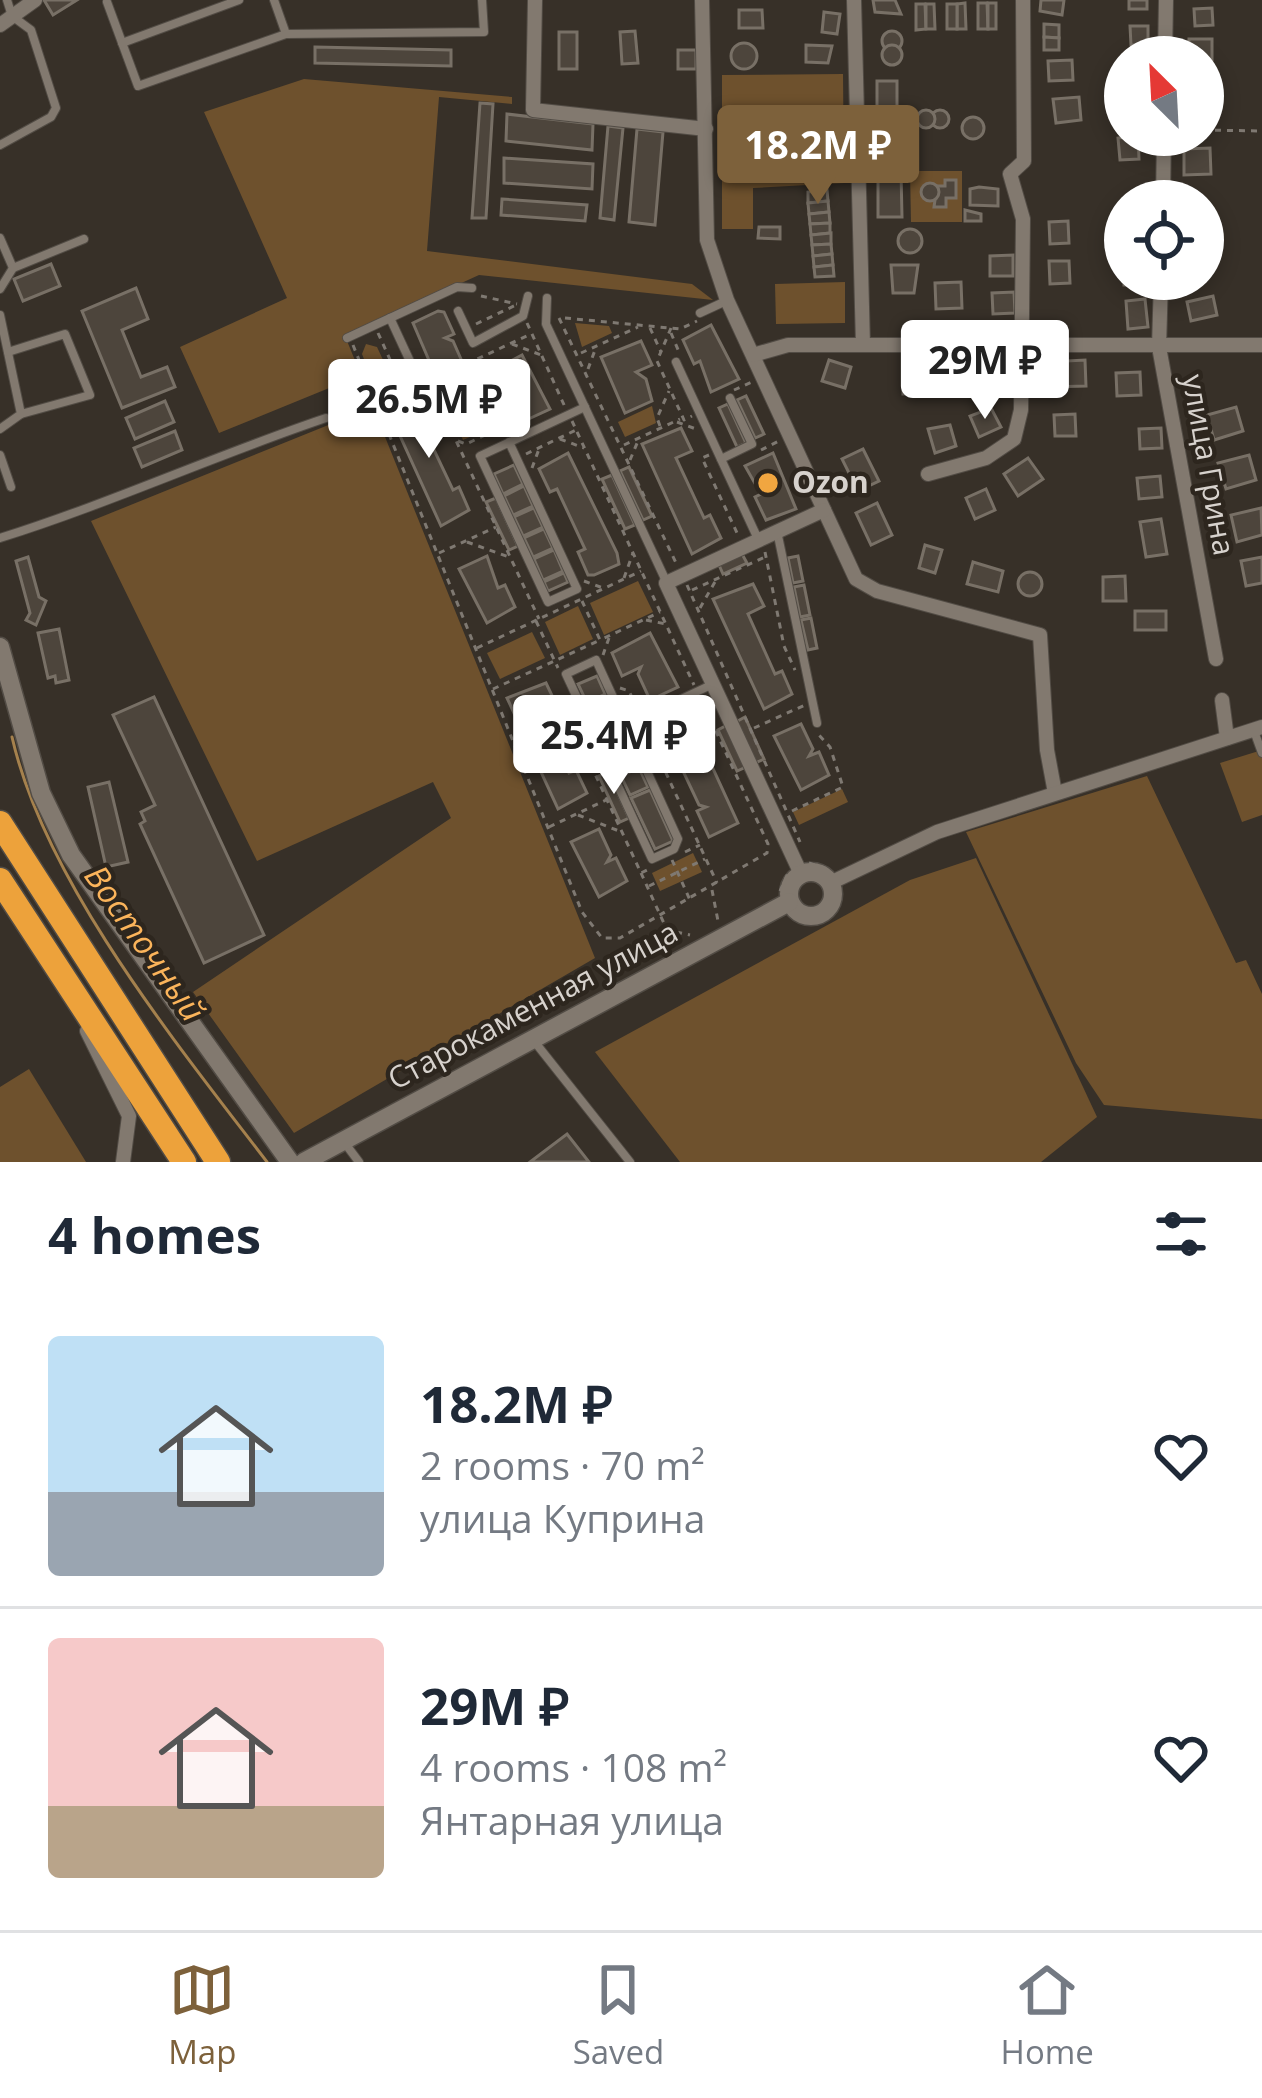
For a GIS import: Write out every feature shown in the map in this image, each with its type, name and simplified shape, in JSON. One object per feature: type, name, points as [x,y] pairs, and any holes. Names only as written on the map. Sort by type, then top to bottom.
[{"type":"highway","points":[[0,823],[218,1162]]},
{"type":"highway","points":[[0,880],[184,1162]]},
{"type":"street","points":[[6,21],[35,0]]},
{"type":"street","points":[[535,0],[533,110],[706,129]]},
{"type":"street","points":[[702,0],[707,240],[728,300],[824,510],[865,587],[1040,635],[1046,750],[1055,793]]},
{"type":"street","points":[[854,0],[863,345]]},
{"type":"street","points":[[928,474],[986,458],[1014,439],[1021,410],[1023,218],[1010,174],[1024,161],[1023,0]]},
{"type":"street","points":[[1165,36],[1166,0]]},
{"type":"street","name":"улица Грина","points":[[1161,300],[1160,347],[1216,659]]},
{"type":"street","points":[[753,355],[788,345],[1262,345]]},
{"type":"street","points":[[824,510],[666,583],[801,865],[834,877],[918,840],[1258,728]]},
{"type":"street","points":[[0,647],[41,793],[71,855],[290,1162]]},
{"type":"street","points":[[1222,700],[1227,738]]},
{"type":"street","points":[[801,865],[790,884],[789,902],[800,914],[821,914],[832,900],[834,877]]},
{"type":"street","name":"Старокаменная улица","points":[[304,1162],[789,902]]},
{"type":"street","points":[[78,1003],[129,1116],[123,1162]]},
{"type":"lane","points":[[0,145],[51,117],[56,108],[31,30],[6,21],[7,0]]},
{"type":"lane","points":[[108,0],[138,86],[286,34],[484,32],[482,0]]},
{"type":"lane","points":[[122,43],[239,0]]},
{"type":"lane","points":[[274,0],[286,34]]},
{"type":"lane","points":[[0,238],[13,268]]},
{"type":"lane","points":[[0,289],[13,268],[85,239]]},
{"type":"lane","points":[[350,341],[457,287],[472,287]]},
{"type":"lane","points":[[458,311],[472,343],[524,316],[528,296]]},
{"type":"lane","points":[[547,298],[546,324],[666,583]]},
{"type":"lane","points":[[700,313],[728,300]]},
{"type":"lane","points":[[0,315],[21,414]]},
{"type":"lane","points":[[390,318],[419,388]]},
{"type":"lane","points":[[0,428],[21,414],[90,395],[64,334],[8,352]]},
{"type":"lane","points":[[679,360],[721,459],[766,536],[814,725]]},
{"type":"lane","points":[[721,459],[752,444],[727,396]]},
{"type":"lane","points":[[513,441],[577,589],[548,602],[480,456],[585,407]]},
{"type":"lane","points":[[0,538],[88,510],[215,455],[326,418]]},
{"type":"lane","points":[[0,455],[11,487]]},
{"type":"lane","points":[[596,660],[626,725],[678,839],[674,849],[652,859],[566,674],[596,660]]},
{"type":"lane","points":[[626,725],[713,684]]},
{"type":"lane","points":[[1258,728],[1262,753]]},
{"type":"lane","points":[[533,1040],[630,1162]]},
{"type":"lane","points":[[343,1141],[359,1162]]},
{"type":"path","points":[[1224,130],[1262,131]]},
{"type":"path","points":[[479,296],[518,304]]},
{"type":"path","points":[[350,341],[596,935],[620,938],[762,860],[768,849],[518,304]]},
{"type":"path","points":[[466,328],[518,304]]},
{"type":"path","points":[[546,324],[563,317],[680,329]]},
{"type":"path","points":[[563,317],[802,837]]},
{"type":"path","points":[[580,354],[642,325]]},
{"type":"path","points":[[649,326],[661,352]]},
{"type":"path","points":[[671,330],[657,362],[683,418]]},
{"type":"path","points":[[671,330],[679,360]]},
{"type":"path","points":[[377,332],[406,396]]},
{"type":"path","points":[[431,393],[467,376],[475,360],[531,334]]},
{"type":"path","points":[[510,344],[542,355]]},
{"type":"path","points":[[587,371],[597,346]]},
{"type":"path","points":[[727,396],[754,381]]},
{"type":"path","points":[[454,382],[460,393],[503,409],[513,441]]},
{"type":"path","points":[[379,409],[419,388]]},
{"type":"path","points":[[660,428],[658,418],[670,389]]},
{"type":"path","points":[[460,393],[446,419],[564,682]]},
{"type":"path","points":[[457,403],[466,406],[470,396]]},
{"type":"path","points":[[622,446],[675,421],[683,418],[694,416],[701,431],[675,421]]},
{"type":"path","points":[[456,441],[469,443],[510,424]]},
{"type":"path","points":[[524,454],[576,430]]},
{"type":"path","points":[[629,462],[639,438]]},
{"type":"path","points":[[558,439],[584,448]]},
{"type":"path","points":[[750,454],[781,440]]},
{"type":"path","points":[[706,442],[711,454],[702,458],[741,542]]},
{"type":"path","points":[[464,457],[469,443]]},
{"type":"path","points":[[531,470],[540,447]]},
{"type":"path","points":[[437,554],[496,527]]},
{"type":"path","points":[[766,536],[784,646],[801,682]]},
{"type":"path","points":[[465,541],[510,558]]},
{"type":"path","points":[[623,580],[633,552]]},
{"type":"path","points":[[691,591],[766,556]]},
{"type":"path","points":[[476,648],[641,571]]},
{"type":"path","points":[[583,580],[604,589]]},
{"type":"path","points":[[699,610],[716,580]]},
{"type":"path","points":[[581,599],[600,640]]},
{"type":"path","points":[[492,690],[660,612]]},
{"type":"path","points":[[644,619],[666,624]]},
{"type":"path","points":[[602,656],[610,635]]},
{"type":"path","points":[[616,686],[629,691]]},
{"type":"path","points":[[753,729],[806,704]]},
{"type":"path","points":[[797,848],[779,817],[843,787],[830,747],[814,725]]},
{"type":"path","points":[[651,763],[666,772],[718,885]]},
{"type":"path","points":[[548,827],[607,800]]},
{"type":"path","points":[[576,814],[622,832]]},
{"type":"path","points":[[671,859],[690,900]]},
{"type":"path","points":[[647,886],[706,859]]},
{"type":"path","points":[[801,865],[834,877]]},
{"type":"path","points":[[641,873],[667,930],[698,937]]},
{"type":"path","points":[[711,888],[718,926]]},
{"type":"shaded area","points":[[843,74],[844,183],[753,188],[753,229],[722,229],[722,75]]},
{"type":"shaded area","points":[[304,79],[512,97],[512,104],[439,97],[427,251],[692,284],[713,300],[479,275],[345,336],[361,375],[219,433],[180,347],[287,298],[204,112]]},
{"type":"shaded area","points":[[910,171],[962,171],[962,222],[911,222]]},
{"type":"shaded area","points":[[845,282],[845,323],[776,324],[775,284]]},
{"type":"shaded area","points":[[575,323],[609,326],[612,333],[582,347]]},
{"type":"shaded area","points":[[366,344],[377,347],[397,390],[377,393],[362,354]]},
{"type":"shaded area","points":[[485,405],[495,426],[463,440],[454,420]]},
{"type":"shaded area","points":[[652,406],[656,423],[625,437],[618,422]]},
{"type":"shaded area","points":[[373,407],[595,958],[294,1133],[193,992],[451,818],[433,782],[257,861],[91,521]]},
{"type":"shaded area","points":[[638,581],[653,612],[604,635],[590,603]]},
{"type":"shaded area","points":[[578,606],[593,639],[560,655],[545,622]]},
{"type":"shaded area","points":[[532,632],[545,658],[500,679],[487,653]]},
{"type":"shaded area","points":[[1262,750],[1262,815],[1242,822],[1220,763]]},
{"type":"shaded area","points":[[1147,776],[1236,963],[1246,960],[1262,994],[1262,1119],[1104,1105],[1076,1063],[966,832]]},
{"type":"shaded area","points":[[842,789],[848,802],[799,825],[793,812]]},
{"type":"shaded area","points":[[693,853],[702,872],[660,891],[652,873]]},
{"type":"shaded area","points":[[976,858],[1097,1117],[1041,1162],[680,1162],[595,1052],[910,880]]},
{"type":"shaded area","points":[[29,1069],[86,1162],[0,1162],[0,1087]]},
{"type":"building","points":[[44,0],[77,0],[53,15]]},
{"type":"building","points":[[873,0],[895,0],[901,14],[875,12]]},
{"type":"building","points":[[1041,0],[1064,0],[1062,15],[1040,11]]},
{"type":"building","points":[[1129,0],[1147,0],[1147,9],[1129,9]]},
{"type":"building","points":[[965,3],[966,29],[957,29],[957,4]]},
{"type":"building","points":[[978,3],[987,3],[988,29],[978,29]]},
{"type":"building","points":[[988,3],[996,3],[996,29],[988,29]]},
{"type":"building","points":[[916,4],[925,4],[926,29],[916,30]]},
{"type":"building","points":[[926,4],[934,4],[935,29],[926,29]]},
{"type":"building","points":[[947,4],[957,4],[957,29],[947,29]]},
{"type":"building","points":[[1212,8],[1213,25],[1195,26],[1194,9]]},
{"type":"building","points":[[739,10],[762,10],[763,28],[739,28]]},
{"type":"building","points":[[824,12],[840,14],[837,34],[822,32]]},
{"type":"building","points":[[1044,24],[1059,25],[1059,38],[1044,37]]},
{"type":"building","points":[[1130,26],[1148,26],[1148,36],[1131,36]]},
{"type":"building","points":[[635,31],[638,63],[622,64],[620,32]]},
{"type":"building","points":[[892,31],[902,41],[892,51],[882,41]]},
{"type":"building","points":[[559,32],[577,32],[577,69],[559,69]]},
{"type":"building","points":[[1044,37],[1059,38],[1059,50],[1044,50]]},
{"type":"building","points":[[744,43],[757,56],[744,69],[731,56]]},
{"type":"building","points":[[806,45],[832,46],[828,63],[806,62]]},
{"type":"building","points":[[892,45],[902,55],[892,65],[882,55]]},
{"type":"building","points":[[315,47],[451,50],[451,66],[315,63]]},
{"type":"building","points":[[678,50],[696,50],[696,69],[678,69]]},
{"type":"building","points":[[1072,60],[1073,80],[1049,81],[1048,61]]},
{"type":"building","points":[[877,81],[897,81],[897,115],[877,115]]},
{"type":"building","points":[[1079,97],[1081,120],[1056,123],[1053,99]]},
{"type":"building","points":[[480,103],[493,104],[486,218],[472,218]]},
{"type":"building","points":[[926,110],[935,119],[926,128],[917,119]]},
{"type":"building","points":[[940,110],[949,119],[940,128],[931,119]]},
{"type":"building","points":[[507,114],[593,124],[592,150],[506,141]]},
{"type":"building","points":[[973,117],[984,128],[973,139],[962,128]]},
{"type":"building","points":[[608,126],[623,128],[614,220],[600,218]]},
{"type":"building","points":[[637,129],[663,132],[655,225],[629,222]]},
{"type":"building","points":[[1184,156],[1210,156],[1211,174],[1184,175]]},
{"type":"building","points":[[504,158],[593,164],[592,189],[504,183]]},
{"type":"building","points":[[901,172],[902,217],[878,217],[878,173]]},
{"type":"building","points":[[945,180],[956,180],[956,198],[946,198],[946,207],[934,207],[937,186],[945,186]]},
{"type":"building","points":[[930,183],[939,192],[930,201],[921,192]]},
{"type":"building","points":[[970,189],[998,189],[998,206],[970,205]]},
{"type":"building","points":[[827,190],[828,201],[808,203],[808,192]]},
{"type":"building","points":[[502,199],[587,205],[585,221],[501,215]]},
{"type":"building","points":[[828,201],[829,212],[809,214],[808,203]]},
{"type":"building","points":[[965,210],[981,214],[981,221],[965,221]]},
{"type":"building","points":[[829,212],[830,223],[810,224],[809,214]]},
{"type":"building","points":[[1068,221],[1069,243],[1050,244],[1049,222]]},
{"type":"building","points":[[830,223],[830,233],[811,235],[810,224]]},
{"type":"building","points":[[759,227],[780,227],[780,239],[758,238]]},
{"type":"building","points":[[910,229],[919,232],[919,250],[910,253],[901,250],[898,241],[901,232]]},
{"type":"building","points":[[831,233],[831,244],[812,245],[811,235]]},
{"type":"building","points":[[831,244],[832,254],[813,256],[812,245]]},
{"type":"building","points":[[832,254],[833,265],[814,267],[813,256]]},
{"type":"building","points":[[1013,255],[1013,276],[990,276],[990,256]]},
{"type":"building","points":[[1049,261],[1069,261],[1070,283],[1050,284]]},
{"type":"building","points":[[51,264],[60,286],[23,301],[14,279]]},
{"type":"building","points":[[833,265],[834,276],[815,277],[814,267]]},
{"type":"building","points":[[891,265],[918,265],[914,293],[893,293]]},
{"type":"building","points":[[961,282],[962,308],[936,309],[935,283]]},
{"type":"building","points":[[136,288],[148,319],[122,330],[141,377],[167,367],[175,387],[122,408],[82,311]]},
{"type":"building","points":[[1014,292],[1015,313],[993,314],[992,293]]},
{"type":"building","points":[[1145,300],[1148,327],[1128,329],[1126,301]]},
{"type":"building","points":[[1214,300],[1217,315],[1191,321],[1187,302]]},
{"type":"building","points":[[444,312],[454,334],[445,338],[453,341],[464,366],[437,379],[413,323]]},
{"type":"building","points":[[711,325],[739,379],[711,392],[700,361],[694,364],[683,340]]},
{"type":"building","points":[[641,341],[652,365],[636,372],[646,379],[652,401],[625,413],[601,357]]},
{"type":"building","points":[[522,355],[550,409],[522,422],[512,390],[495,398],[485,375]]},
{"type":"building","points":[[829,360],[851,367],[845,388],[822,381]]},
{"type":"building","points":[[1085,360],[1086,386],[1048,387],[1048,362]]},
{"type":"building","points":[[988,369],[989,390],[969,391],[968,371]]},
{"type":"building","points":[[903,372],[929,372],[929,394],[903,394]]},
{"type":"building","points":[[1140,372],[1141,395],[1117,396],[1116,373]]},
{"type":"building","points":[[746,396],[764,434],[755,438],[737,400]]},
{"type":"building","points":[[430,400],[441,423],[425,431],[453,490],[459,487],[469,510],[441,526],[391,416]]},
{"type":"building","points":[[165,401],[174,422],[135,439],[126,418]]},
{"type":"building","points":[[728,404],[746,443],[737,447],[719,408]]},
{"type":"building","points":[[1236,407],[1243,431],[1214,440],[1207,415]]},
{"type":"building","points":[[991,408],[1001,427],[979,437],[970,416]]},
{"type":"building","points":[[1075,414],[1076,436],[1055,436],[1054,415]]},
{"type":"building","points":[[950,425],[956,446],[935,453],[928,429]]},
{"type":"building","points":[[681,428],[692,451],[676,458],[704,518],[710,515],[721,538],[692,554],[642,444]]},
{"type":"building","points":[[1161,428],[1162,448],[1140,449],[1139,429]]},
{"type":"building","points":[[175,431],[182,450],[142,467],[134,448]]},
{"type":"building","points":[[863,449],[879,481],[858,491],[842,459]]},
{"type":"building","points":[[568,453],[617,553],[619,564],[594,575],[588,575],[578,552],[585,549],[557,489],[550,492],[539,469]]},
{"type":"building","points":[[773,453],[796,509],[766,520],[755,497],[761,494],[745,466]]},
{"type":"building","points":[[1249,455],[1256,480],[1226,489],[1218,463]]},
{"type":"building","points":[[1028,458],[1043,479],[1018,496],[1004,474]]},
{"type":"building","points":[[514,465],[523,484],[503,494],[494,474]]},
{"type":"building","points":[[629,467],[652,516],[643,520],[620,471]]},
{"type":"building","points":[[612,475],[635,525],[625,529],[602,479]]},
{"type":"building","points":[[1160,476],[1162,497],[1139,499],[1137,478]]},
{"type":"building","points":[[524,486],[533,506],[513,515],[504,496]]},
{"type":"building","points":[[986,489],[995,510],[975,519],[966,498]]},
{"type":"building","points":[[496,498],[518,546],[509,550],[486,502]]},
{"type":"building","points":[[877,503],[892,535],[871,545],[856,513]]},
{"type":"building","points":[[534,508],[543,527],[523,536],[514,517]]},
{"type":"building","points":[[1261,508],[1262,535],[1237,542],[1231,515]]},
{"type":"building","points":[[1161,519],[1167,554],[1146,557],[1140,522]]},
{"type":"building","points":[[544,529],[553,548],[533,557],[524,538]]},
{"type":"building","points":[[925,545],[942,550],[935,573],[919,568]]},
{"type":"building","points":[[554,550],[563,571],[543,580],[534,559]]},
{"type":"building","points":[[742,554],[747,563],[723,574],[719,565]]},
{"type":"building","points":[[487,556],[498,588],[505,585],[515,607],[487,623],[459,569]]},
{"type":"building","points":[[798,556],[803,581],[793,583],[788,558]]},
{"type":"building","points":[[28,557],[39,597],[46,601],[36,625],[26,620],[30,613],[16,561]]},
{"type":"building","points":[[1262,557],[1262,583],[1246,586],[1241,561]]},
{"type":"building","points":[[973,562],[1003,571],[998,592],[967,584]]},
{"type":"building","points":[[1030,572],[1039,575],[1039,593],[1030,596],[1021,593],[1018,584],[1021,575]]},
{"type":"building","points":[[564,573],[568,582],[548,591],[544,582]]},
{"type":"building","points":[[1125,576],[1126,601],[1103,601],[1103,577]]},
{"type":"building","points":[[753,584],[764,606],[748,614],[775,674],[782,671],[792,694],[764,709],[713,599]]},
{"type":"building","points":[[804,585],[810,615],[800,617],[794,587]]},
{"type":"building","points":[[1135,611],[1166,611],[1166,630],[1135,630]]},
{"type":"building","points":[[811,618],[817,648],[808,650],[801,620]]},
{"type":"building","points":[[59,629],[69,680],[56,683],[55,676],[48,678],[38,633]]},
{"type":"building","points":[[650,633],[678,687],[650,700],[638,674],[641,667],[622,676],[612,653]]},
{"type":"building","points":[[597,676],[605,694],[587,703],[578,684]]},
{"type":"building","points":[[546,683],[557,706],[542,713],[569,773],[576,770],[587,793],[558,809],[507,698]]},
{"type":"building","points":[[154,697],[264,935],[204,963],[140,824],[145,821],[141,812],[155,805],[113,715]]},
{"type":"building","points":[[607,698],[624,735],[606,743],[589,706]]},
{"type":"building","points":[[687,712],[738,823],[709,837],[697,811],[706,807],[699,805],[675,754],[679,747],[661,756],[650,733]]},
{"type":"building","points":[[745,717],[764,759],[755,763],[736,722]]},
{"type":"building","points":[[801,724],[813,749],[809,756],[819,752],[829,775],[801,790],[774,736]]},
{"type":"building","points":[[727,725],[746,767],[737,771],[718,730]]},
{"type":"building","points":[[629,746],[638,765],[620,773],[611,755]]},
{"type":"building","points":[[639,768],[648,787],[630,795],[621,776]]},
{"type":"building","points":[[608,772],[629,818],[620,822],[599,776]]},
{"type":"building","points":[[109,782],[128,862],[106,867],[88,787]]},
{"type":"building","points":[[650,790],[673,841],[655,849],[631,798]]},
{"type":"building","points":[[599,829],[611,855],[607,862],[616,858],[627,881],[599,897],[571,842]]},
{"type":"building","points":[[567,1134],[589,1162],[530,1162]]},
{"type":"waterway","name":"Восточный","points":[[12,737],[29,792],[83,904],[155,1013],[267,1162]]},
{"type":"place","name":"Ozon","points":[[768,483]]}]
